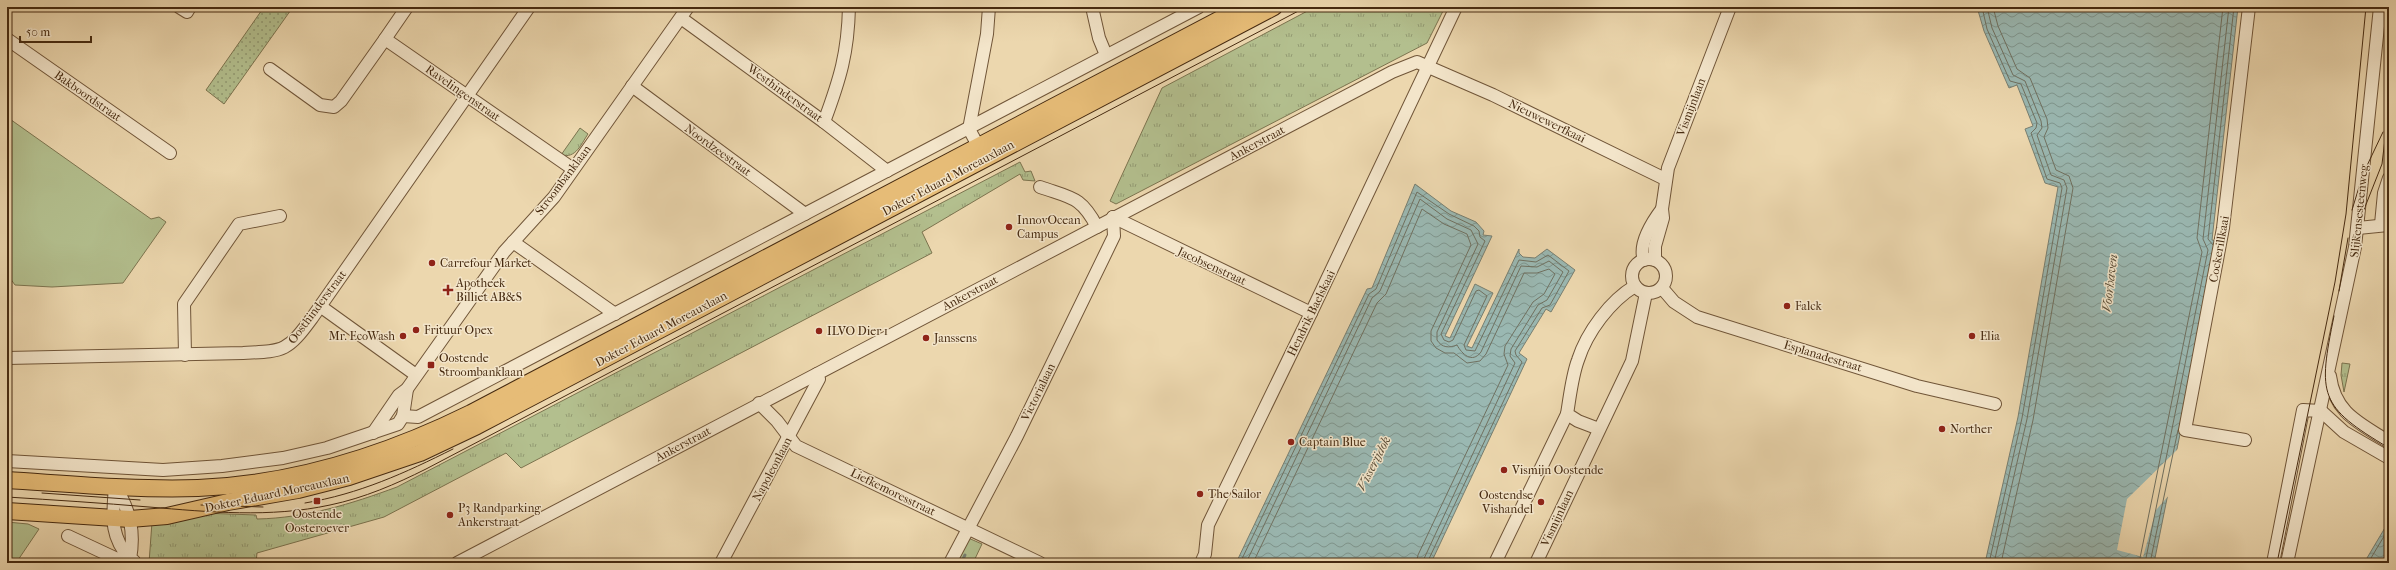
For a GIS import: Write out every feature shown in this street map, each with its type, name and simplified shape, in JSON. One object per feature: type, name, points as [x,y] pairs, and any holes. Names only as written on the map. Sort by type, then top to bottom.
[{"type":"main road","name":"Dokter Eduard Moreauxlaan","points":[[7,511],[130,519],[167,516],[228,502],[311,487],[370,471],[420,453],[484,422],[988,149],[1243,7]]},
{"type":"main road","name":"Dokter Eduard Moreauxlaan","points":[[7,480],[115,486],[191,488],[250,483],[295,476],[347,463],[412,440],[471,412],[988,149],[1274,7]]},
{"type":"street","points":[[179,7],[187,12],[190,7]]},
{"type":"street","points":[[270,69],[320,104],[334,107],[341,101],[407,7]]},
{"type":"street","name":"Oosthinderstraat","points":[[7,358],[185,355],[278,351],[288,347],[299,336],[529,7]]},
{"type":"street","name":"Stroombanklaan","points":[[373,433],[399,396],[407,389],[512,242],[554,197],[688,7]]},
{"type":"street","points":[[824,122],[840,80],[848,42],[849,7]]},
{"type":"street","points":[[970,129],[987,34],[989,7]]},
{"type":"street","points":[[1092,7],[1099,38],[1106,55]]},
{"type":"street","points":[[7,461],[163,470],[222,466],[283,458],[327,448],[398,424],[403,416],[418,417],[970,129],[1106,55],[1199,7]]},
{"type":"street","points":[[1428,66],[1456,7]]},
{"type":"street","name":"Vismijnlaan","points":[[1650,260],[1642,255],[1644,245],[1653,221],[1662,209],[1665,179],[1730,7]]},
{"type":"street","name":"Cockerillkaai","points":[[2245,440],[2186,430],[2223,228],[2249,7]]},
{"type":"street","name":"Slijkensesteenweg","points":[[2287,563],[2315,428],[2321,411],[2351,273],[2358,228],[2380,7]]},
{"type":"street","name":"Westhinderstraat","points":[[681,18],[824,122],[887,171]]},
{"type":"street","name":"Bakboordstraat","points":[[7,39],[170,153]]},
{"type":"street","name":"Ravelingenstraat","points":[[385,39],[573,169]]},
{"type":"street","name":"Ankerstraat","points":[[457,563],[759,403],[1097,227],[1113,217],[1392,72],[1417,62],[1428,66]]},
{"type":"street","name":"Nieuwewerfkaai","points":[[1428,66],[1665,179]]},
{"type":"street","name":"Hendrik Baelskaai","points":[[1201,563],[1205,554],[1208,525],[1311,313],[1428,66]]},
{"type":"street","name":"Noordzeestraat","points":[[632,86],[805,214]]},
{"type":"street","points":[[975,95],[983,122],[988,149]]},
{"type":"street","points":[[970,129],[988,149]]},
{"type":"street","points":[[2358,228],[2385,225],[2384,193],[2389,178]]},
{"type":"street","points":[[1040,187],[1078,200],[1090,214],[1097,227]]},
{"type":"street","points":[[185,355],[182,313],[188,296],[239,224],[280,216]]},
{"type":"street","name":"Jacobsenstraat","points":[[1113,217],[1311,313]]},
{"type":"street","name":"Victorialaan","points":[[950,563],[967,528],[1017,436],[1114,236],[1113,217]]},
{"type":"street","points":[[512,242],[615,314]]},
{"type":"street","points":[[1650,260],[1662,265],[1666,272],[1666,280],[1662,288],[1655,292],[1646,293],[1635,286],[1632,280],[1634,268],[1650,260]]},
{"type":"street","points":[[1495,563],[1567,414],[1577,361],[1584,345],[1618,298],[1635,286]]},
{"type":"street","name":"Esplanadestraat","points":[[1662,288],[1674,302],[1697,317],[1917,386],[1995,404]]},
{"type":"street","name":"Vismijnlaan","points":[[1536,563],[1632,361],[1646,293]]},
{"type":"street","points":[[320,306],[416,375]]},
{"type":"street","points":[[2330,370],[2334,395],[2341,408],[2354,420],[2389,442]]},
{"type":"street","name":"Napoleonlaan","points":[[721,563],[819,379],[816,374]]},
{"type":"street","name":"Stroombanklaan","points":[[403,416],[407,389]]},
{"type":"street","name":"Liefkemoresstraat","points":[[759,403],[777,421],[788,438],[796,446],[1040,563]]},
{"type":"street","points":[[2273,563],[2303,410],[2321,411],[2344,432],[2389,458]]},
{"type":"street","points":[[1567,414],[1578,421],[1599,429]]},
{"type":"street","points":[[115,486],[113,530],[117,541],[133,561]]},
{"type":"street","points":[[115,486],[126,505],[130,519],[133,542],[133,561]]},
{"type":"street","points":[[68,536],[116,558],[133,561]]},
{"type":"green space","points":[[264,7],[293,7],[224,104],[206,90]]},
{"type":"green space","points":[[1315,7],[1445,7],[1427,43],[1116,204],[1110,201],[1162,88]]},
{"type":"green space","points":[[7,117],[151,219],[159,217],[166,222],[123,283],[52,287],[15,285],[7,274]]},
{"type":"green space","points":[[580,128],[588,134],[578,150],[571,155],[561,155]]},
{"type":"green space","points":[[1020,162],[1025,172],[1031,171],[1035,181],[1023,180],[1020,174],[922,232],[932,253],[521,468],[506,453],[384,517],[257,553],[256,563],[149,563],[152,522],[202,513],[256,515],[257,519],[293,516],[328,509],[397,487]]},
{"type":"green space","points":[[2342,363],[2350,364],[2344,392],[2341,375]]},
{"type":"green space","points":[[7,522],[28,524],[39,529],[16,563],[7,563]]},
{"type":"green space","points":[[966,537],[982,544],[973,563],[953,563]]},
{"type":"water","name":"Voorhaven","points":[[1977,7],[2238,7],[2212,240],[2219,241],[2154,563],[1985,563],[2018,417],[2058,187],[2045,183],[2025,129],[2033,126],[2017,85],[2009,88],[1984,31]]},
{"type":"water","name":"Visserijdok","points":[[1415,184],[1451,211],[1476,222],[1484,231],[1483,235],[1492,236],[1445,336],[1450,338],[1475,284],[1493,293],[1467,346],[1472,348],[1519,249],[1519,253],[1523,257],[1535,258],[1547,249],[1575,270],[1551,312],[1546,309],[1519,353],[1527,359],[1431,563],[1236,563],[1367,289],[1372,288]]},
{"type":"water","points":[[2389,521],[2389,563],[2364,563]]},
{"type":"pier","points":[[2181,446],[2171,493],[2156,510],[2143,557],[2117,550],[2127,499]]},
{"type":"waterway","points":[[961,563],[965,555]]},
{"type":"tram line","points":[[7,497],[194,511],[262,513],[285,512],[330,505],[355,499],[380,490],[426,469],[1306,7]]},
{"type":"tram line","points":[[2277,563],[2335,282],[2346,214],[2366,7]]},
{"type":"tram line","points":[[2387,118],[2389,97]]},
{"type":"tram line","points":[[2350,245],[2382,164],[2388,114]]},
{"type":"tram line","points":[[2352,210],[2363,174],[2383,132]]},
{"type":"tram line","points":[[2339,291],[2348,238]]},
{"type":"tram line","points":[[2334,316],[2326,364],[2326,381],[2329,396],[2336,409],[2348,421],[2389,448]]},
{"type":"tram line","points":[[305,503],[344,494],[381,482],[453,449]]},
{"type":"tram line","points":[[42,493],[140,500]]},
{"type":"tram line","points":[[201,505],[263,507]]},
{"type":"place","name":"InnovOcean Campus","points":[[1009,227]]},
{"type":"place","name":"Carrefour Market","points":[[432,263]]},
{"type":"place","name":"Apotheek Billiet AB&S","points":[[448,290]]},
{"type":"place","name":"Falck","points":[[1787,306]]},
{"type":"place","name":"Frituur Opex","points":[[416,330]]},
{"type":"place","name":"ILVO Dier 1","points":[[819,331]]},
{"type":"place","name":"Mr. EcoWash","points":[[403,336]]},
{"type":"place","name":"Elia","points":[[1972,336]]},
{"type":"place","name":"Janssens","points":[[926,338]]},
{"type":"place","name":"Oostende Stroombanklaan","points":[[431,365]]},
{"type":"place","name":"Norther","points":[[1942,429]]},
{"type":"place","name":"Captain Blue","points":[[1291,442]]},
{"type":"place","name":"Vismijn Oostende","points":[[1504,470]]},
{"type":"place","name":"The Sailor","points":[[1200,494]]},
{"type":"place","name":"Oostende Oosteroever","points":[[317,501]]},
{"type":"place","name":"Oostendse Vishandel","points":[[1541,502]]},
{"type":"place","name":"P3 Randparking Ankerstraat","points":[[450,515]]}]
